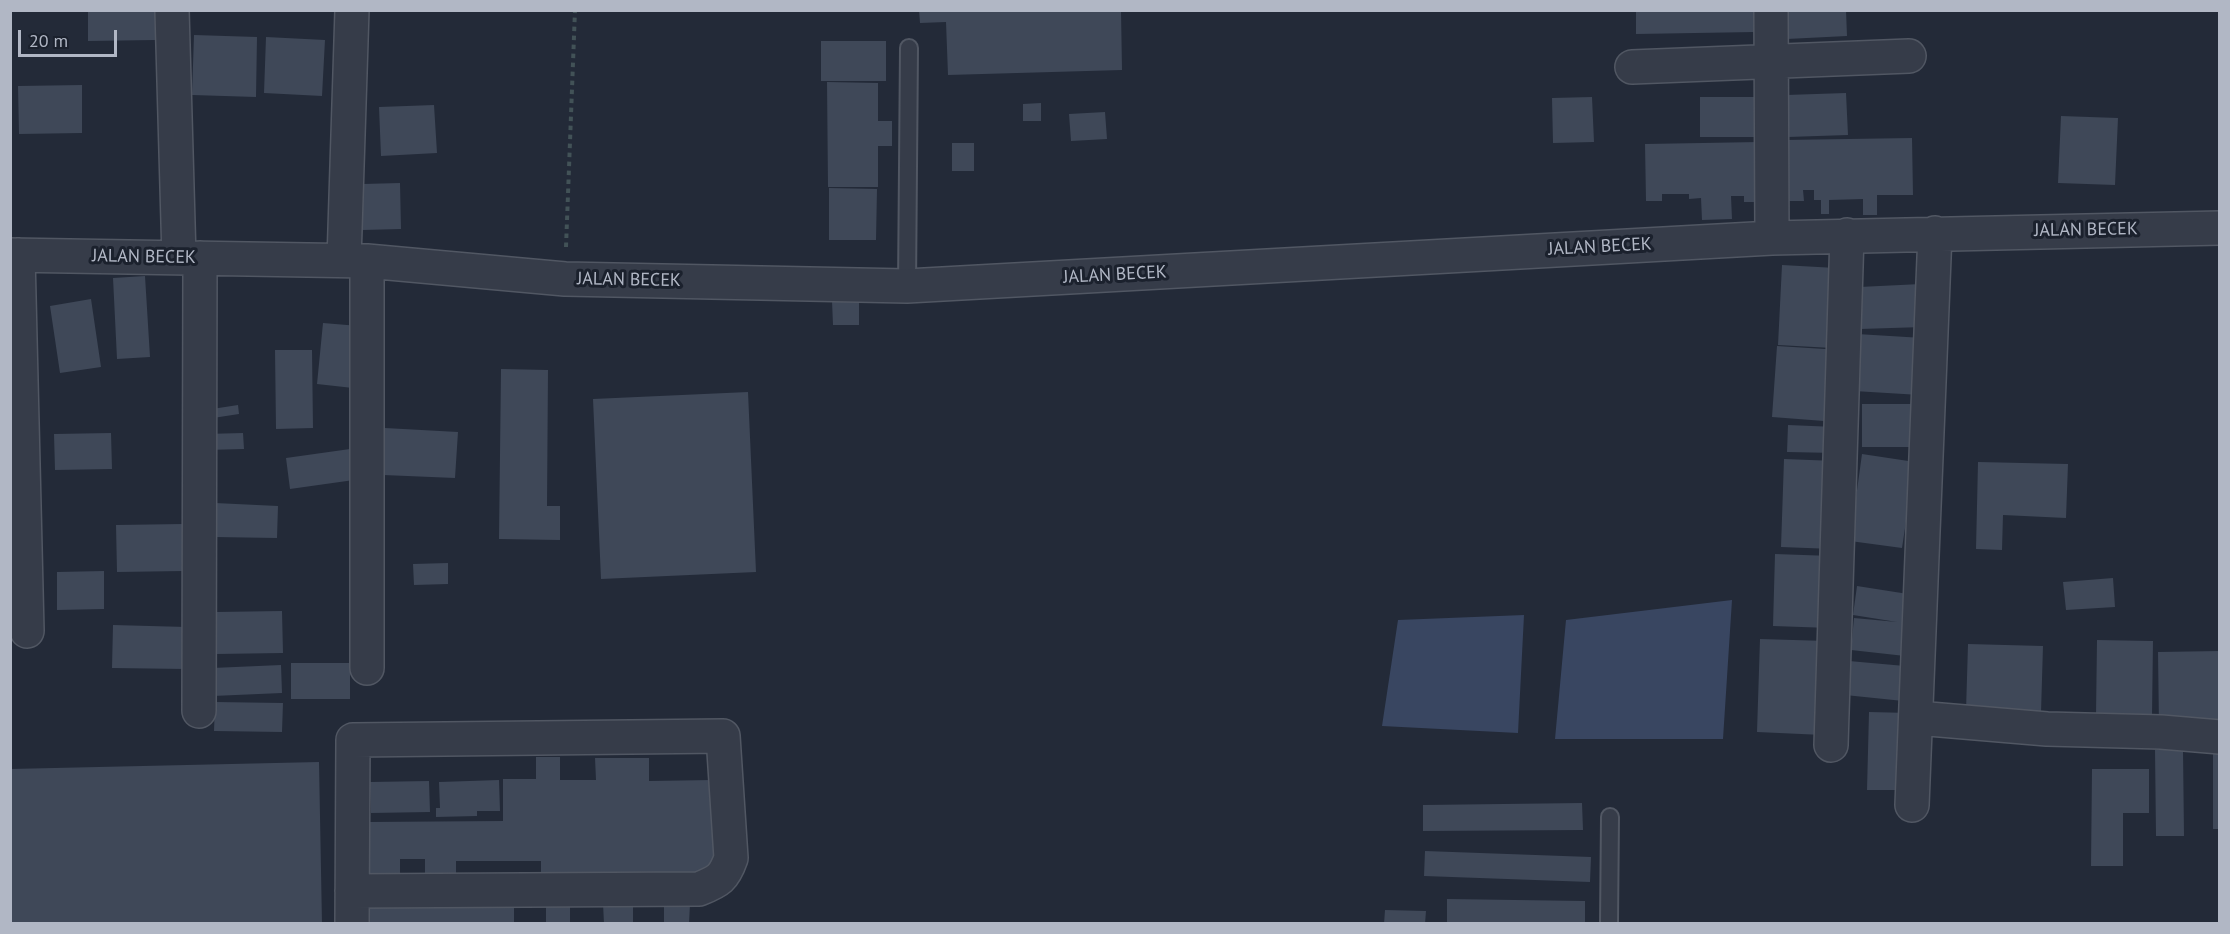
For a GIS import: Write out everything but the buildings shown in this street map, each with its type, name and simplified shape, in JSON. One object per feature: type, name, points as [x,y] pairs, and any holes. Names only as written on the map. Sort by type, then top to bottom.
[{"type":"street","points":[[172,10],[190,258],[199,711]]},
{"type":"street","points":[[352,10],[367,668]]},
{"type":"street","points":[[1771,10],[1772,238]]},
{"type":"street","points":[[1632,67],[1909,56]]},
{"type":"street","name":"JALAN BECEK","points":[[14,255],[356,260],[565,279],[907,286],[1772,238],[2220,228]]},
{"type":"street","points":[[1912,806],[1935,233]]},
{"type":"street","points":[[1830,746],[1847,235]]},
{"type":"street","points":[[14,255],[27,631]]},
{"type":"street","points":[[1917,718],[2047,729],[2161,732],[2220,737]]},
{"type":"street","points":[[352,891],[699,889],[725,874],[731,858],[723,736],[353,740],[352,891],[352,924]]},
{"type":"lane","points":[[907,286],[909,48]]},
{"type":"lane","points":[[1610,817],[1610,924]]},
{"type":"path","points":[[565,279],[575,10]]},
{"type":"water","points":[[1732,600],[1723,739],[1555,739],[1566,620]]},
{"type":"water","points":[[1524,615],[1518,733],[1382,726],[1398,620]]}]
